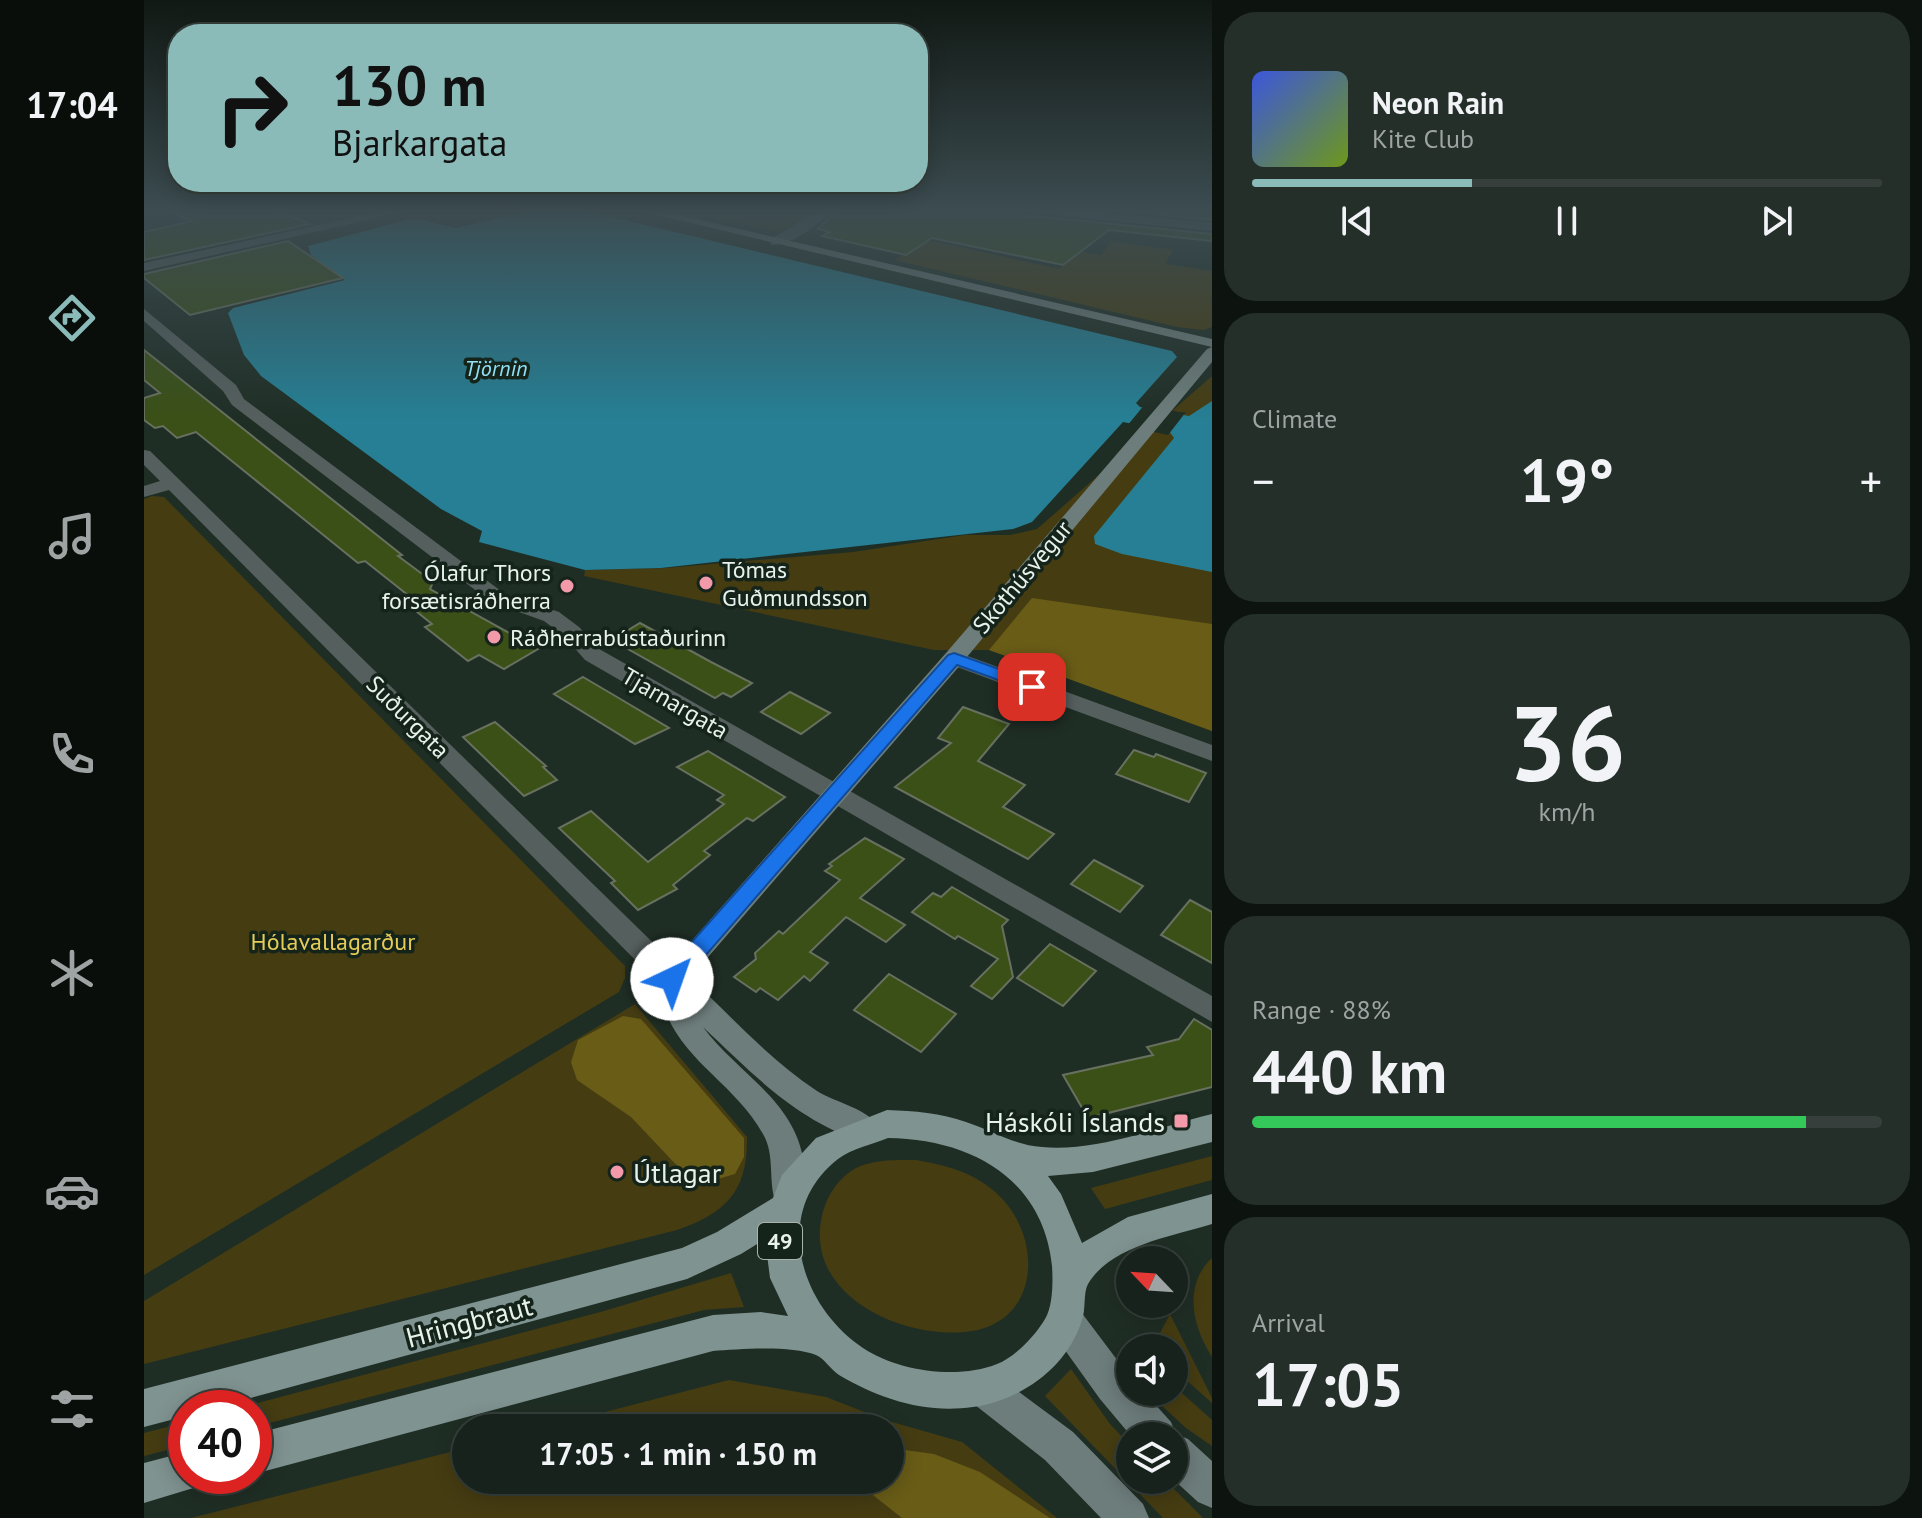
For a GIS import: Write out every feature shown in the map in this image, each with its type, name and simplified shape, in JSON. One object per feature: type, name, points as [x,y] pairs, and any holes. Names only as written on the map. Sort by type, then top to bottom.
[{"type":"main road","name":"49","points":[[887,1124],[917,1124],[949,1129],[978,1140],[1004,1155],[1037,1186],[1058,1218],[1068,1245],[1073,1275],[1065,1320],[1046,1350],[1018,1373],[983,1388],[936,1392],[885,1380],[850,1362],[823,1338],[797,1304],[784,1272],[780,1240],[786,1202],[803,1170],[838,1140],[887,1124]]},
{"type":"main road","name":"49","points":[[1004,1155],[1044,1162],[1093,1158],[1212,1128]]},
{"type":"main road","name":"Hringbraut","points":[[144,1408],[687,1263],[729,1243],[786,1202]]},
{"type":"main road","points":[[1073,1275],[1100,1249],[1128,1233],[1212,1209]]},
{"type":"main road","points":[[272,1449],[713,1333],[761,1330],[823,1338]]},
{"type":"main road","points":[[144,1483],[168,1477]]},
{"type":"street","points":[[935,279],[1212,343]]},
{"type":"street","name":"Tjarnargata","points":[[144,313],[230,388],[238,402],[498,598],[537,608],[571,627],[593,655],[1212,1010]]},
{"type":"street","name":"Skothúsvegur","points":[[672,979],[954,658],[1212,352]]},
{"type":"street","name":"Suðurgata","points":[[144,455],[672,979],[788,1088],[814,1105],[864,1129]]},
{"type":"street","points":[[144,492],[171,484]]},
{"type":"street","points":[[954,658],[1212,753]]},
{"type":"street","points":[[672,979],[675,1005],[689,1032],[777,1128],[789,1163],[786,1202]]},
{"type":"street","points":[[1065,1320],[1113,1386],[1145,1422]]},
{"type":"street","points":[[983,1388],[1059,1446],[1129,1518]]},
{"type":"street","points":[[1188,1466],[1212,1488]]},
{"type":"green space","points":[[974,279],[1212,279],[1212,327],[1204,330],[1177,327]]},
{"type":"green space","points":[[1212,376],[1212,731],[989,650],[934,650],[584,576],[585,570],[666,568],[853,552],[965,535],[1010,535],[1037,529]]},
{"type":"green space","name":"Hólavallagarður","points":[[164,497],[625,966],[625,978],[619,992],[144,1275],[144,499]]},
{"type":"green space","points":[[635,1004],[747,1137],[746,1156],[738,1186],[731,1197],[709,1216],[677,1230],[144,1364],[144,1301]]},
{"type":"green space","points":[[1212,1156],[1212,1180],[1105,1209],[1091,1188]]},
{"type":"green space","points":[[916,1160],[976,1178],[1011,1209],[1022,1230],[1027,1253],[1027,1275],[1021,1296],[1009,1313],[990,1326],[964,1332],[939,1332],[913,1328],[887,1319],[863,1306],[842,1289],[828,1268],[820,1244],[822,1216],[826,1202],[838,1183],[863,1165]]},
{"type":"green space","points":[[1212,1258],[1212,1357],[1199,1332],[1194,1293],[1197,1280]]},
{"type":"green space","points":[[731,1273],[744,1307],[704,1310],[272,1422],[272,1399],[604,1311]]},
{"type":"green space","points":[[1168,1318],[1172,1318],[1180,1334],[1159,1334]]},
{"type":"green space","points":[[1188,1350],[1212,1398],[1212,1403],[1188,1382]]},
{"type":"green space","points":[[1071,1369],[1116,1430],[1116,1469],[1045,1396]]},
{"type":"green space","points":[[729,1380],[826,1397],[870,1414],[597,1414]]},
{"type":"green space","points":[[1188,1399],[1212,1420],[1212,1446],[1188,1429],[1188,1422],[1180,1422],[1162,1406],[1188,1406]]},
{"type":"green space","points":[[904,1425],[962,1442],[1057,1518],[191,1518],[452,1452],[452,1494],[904,1494]]},
{"type":"green space","points":[[168,1427],[168,1450],[144,1456],[144,1433]]},
{"type":"green space","points":[[1140,1494],[1179,1494],[1203,1518],[1163,1518]]},
{"type":"shaded area","points":[[1032,598],[1212,624],[1212,731],[989,650]]},
{"type":"shaded area","points":[[623,1016],[641,1019],[744,1138],[744,1157],[735,1174],[711,1181],[682,1171],[631,1117],[577,1080],[571,1062],[578,1040]]},
{"type":"shaded area","points":[[904,1450],[934,1454],[980,1472],[1050,1518],[902,1518],[872,1494],[904,1494]]},
{"type":"water","name":"Tjörnin","points":[[871,279],[1172,351],[1177,357],[1136,403],[1140,407],[1189,416],[1212,401],[1212,572],[1122,554],[1095,544],[1094,536],[1174,438],[1169,431],[1123,422],[1032,522],[1013,529],[661,568],[585,570],[479,542],[482,531],[441,509],[261,376],[244,355],[228,313],[233,308],[345,280]]},
{"type":"pier","points":[[1145,404],[1186,412],[1168,435],[1127,426]]},
{"type":"building","points":[[145,279],[340,279],[190,315]]},
{"type":"building","points":[[144,350],[402,555],[398,556],[433,582],[430,589],[538,649],[504,669],[479,655],[468,661],[425,627],[432,624],[401,599],[409,596],[365,561],[358,563],[196,432],[177,438],[163,426],[155,428],[144,420],[144,398],[160,393],[144,380]]},
{"type":"building","points":[[640,623],[752,683],[731,697],[723,693],[715,698],[612,640]]},
{"type":"building","points":[[583,677],[669,728],[635,744],[554,694]]},
{"type":"building","points":[[790,692],[830,713],[801,734],[761,712]]},
{"type":"building","points":[[963,707],[1009,724],[978,761],[1025,785],[1003,807],[1054,834],[1028,859],[895,787],[951,743],[938,738]]},
{"type":"building","points":[[495,722],[546,766],[543,767],[557,780],[524,796],[463,737]]},
{"type":"building","points":[[1134,750],[1154,757],[1156,754],[1206,773],[1189,802],[1116,774]]},
{"type":"building","points":[[708,751],[785,797],[753,821],[747,818],[704,851],[710,855],[673,885],[677,889],[638,910],[611,883],[615,881],[559,828],[591,811],[648,862],[724,804],[717,800],[724,795],[677,767]]},
{"type":"building","points":[[865,838],[904,859],[860,898],[905,925],[886,942],[846,917],[810,952],[828,963],[810,981],[804,976],[778,1000],[760,988],[756,992],[734,977],[756,959],[755,953],[779,931],[783,934],[840,880],[825,871],[832,866],[829,864]]},
{"type":"building","points":[[1094,860],[1143,886],[1120,912],[1071,884]]},
{"type":"building","points":[[952,887],[1008,920],[1002,926],[1013,977],[992,999],[971,986],[998,959],[958,936],[955,939],[912,912],[933,893],[941,897]]},
{"type":"building","points":[[1190,900],[1212,912],[1212,963],[1161,935]]},
{"type":"building","points":[[1050,944],[1096,971],[1063,1006],[1017,978]]},
{"type":"building","points":[[889,974],[956,1014],[921,1052],[854,1010]]},
{"type":"building","points":[[1194,1019],[1212,1030],[1212,1087],[1088,1118],[1063,1075],[1153,1055],[1147,1047],[1179,1039]]},
{"type":"place","name":"Tómas Guðmundsson","points":[[706,583]]},
{"type":"place","name":"Ólafur Thors forsætisráðherra","points":[[567,586]]},
{"type":"place","name":"Ráðherrabústaðurinn","points":[[494,637]]},
{"type":"place","name":"Háskóli Íslands","points":[[1181,1121]]},
{"type":"place","name":"Útlagar","points":[[617,1172]]},
{"type":"route","points":[[672,979],[954,658],[1032,687]]}]
